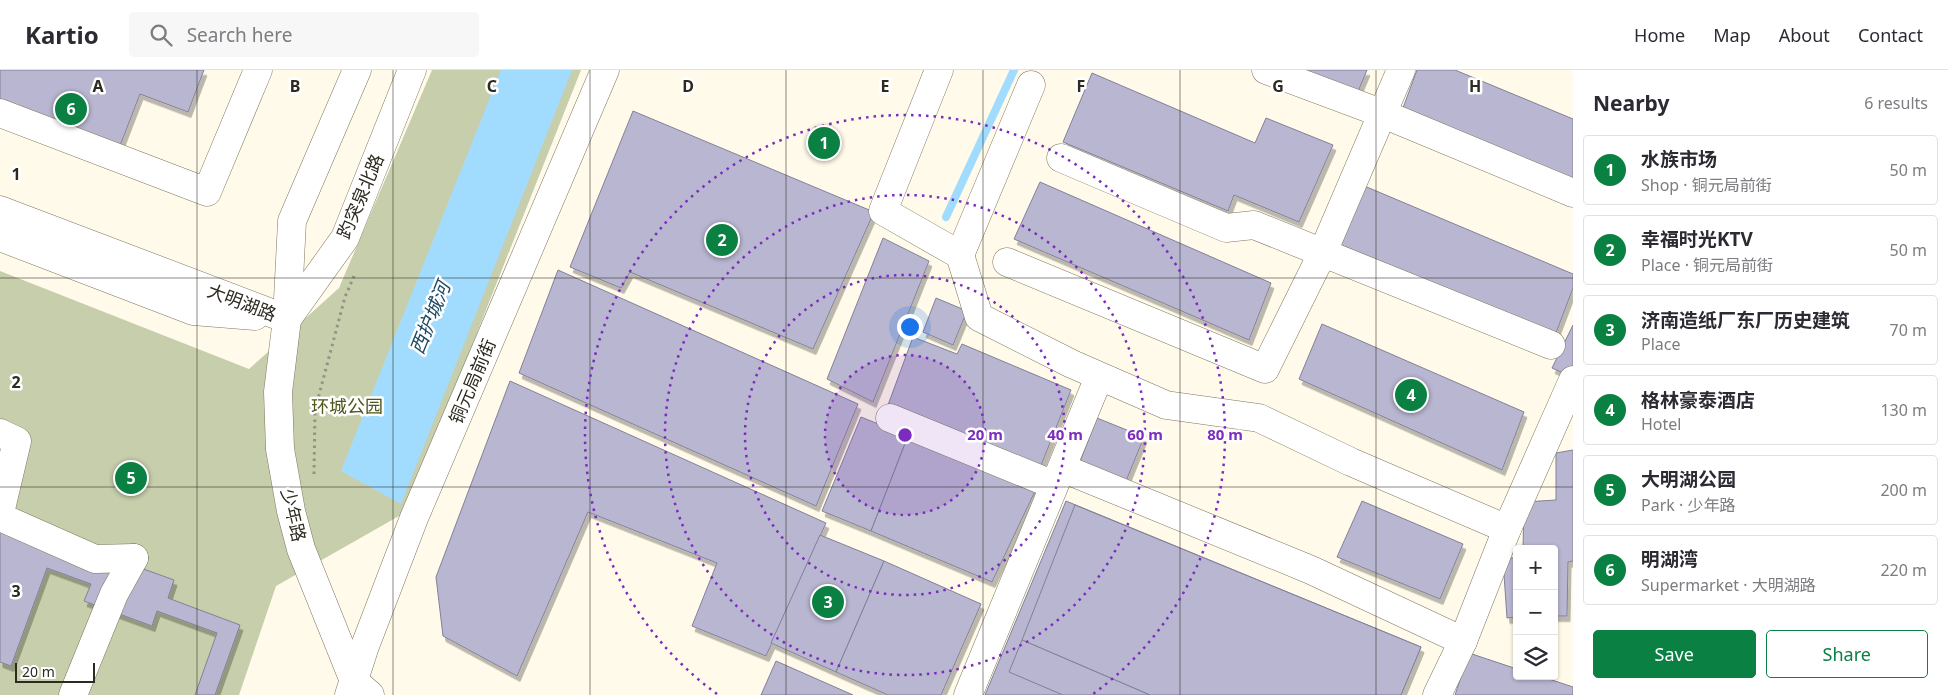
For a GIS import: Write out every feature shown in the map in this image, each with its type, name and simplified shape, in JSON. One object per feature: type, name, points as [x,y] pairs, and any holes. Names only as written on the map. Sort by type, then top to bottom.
[{"type":"street","points":[[0,113],[206,192],[258,70]]},
{"type":"street","points":[[287,319],[292,221],[357,70]]},
{"type":"street","name":"趵突泉北路","points":[[287,319],[345,238],[412,70]]},
{"type":"street","name":"铜元局前街","points":[[358,690],[365,646],[414,518],[605,70]]},
{"type":"street","points":[[939,70],[883,210],[960,255]]},
{"type":"street","points":[[1266,70],[1381,113],[1573,192]]},
{"type":"street","points":[[1007,262],[1265,370],[1323,252],[1401,70]]},
{"type":"street","points":[[1031,85],[960,255],[979,317],[1099,377],[1166,405],[1259,418],[1351,462],[1507,530]]},
{"type":"street","points":[[1060,158],[1226,228],[1254,226],[1323,252],[1551,345]]},
{"type":"street","name":"大明湖路","points":[[0,210],[287,319]]},
{"type":"street","name":"大明湖路","points":[[0,237],[193,311],[287,319]]},
{"type":"street","name":"少年路","points":[[287,319],[278,392],[280,449],[291,512],[301,548],[358,690]]},
{"type":"street","points":[[968,695],[1099,377]]},
{"type":"street","points":[[1437,695],[1463,641],[1507,530],[1573,380]]},
{"type":"street","points":[[890,418],[1058,477],[1311,570],[1463,641]]},
{"type":"street","points":[[0,433],[17,441],[0,515],[95,559],[134,558],[114,594],[74,695]]},
{"type":"path","points":[[314,475],[315,410],[345,297],[356,272]]},
{"type":"green space","name":"环城公园","points":[[432,70],[581,70],[406,512],[276,586],[239,695],[0,695],[0,271],[249,369],[339,288]]},
{"type":"water","name":"西护城河","points":[[501,70],[572,70],[401,504],[341,471]]},
{"type":"building","points":[[0,70],[204,70],[188,112],[140,94],[118,151],[0,106]]},
{"type":"building","points":[[1301,70],[1367,70],[1357,94]]},
{"type":"building","points":[[1417,70],[1455,70],[1573,119],[1573,180],[1403,108]]},
{"type":"building","points":[[1092,73],[1255,143],[1266,118],[1333,145],[1299,222],[1234,195],[1228,211],[1063,142]]},
{"type":"building","points":[[633,111],[874,212],[813,349],[630,272],[621,288],[570,267]]},
{"type":"building","points":[[1040,182],[1271,283],[1249,340],[1014,239]]},
{"type":"building","points":[[1362,185],[1573,274],[1573,288],[1556,333],[1336,243]]},
{"type":"building","points":[[883,238],[929,261],[873,402],[827,379]]},
{"type":"building","points":[[558,270],[858,404],[816,506],[519,373]]},
{"type":"building","points":[[936,298],[967,311],[953,345],[923,332]]},
{"type":"building","points":[[1322,324],[1524,412],[1502,470],[1299,379]]},
{"type":"building","points":[[1573,325],[1573,370],[1570,376],[1552,368]]},
{"type":"building","points":[[913,337],[957,354],[962,344],[1071,390],[1040,468],[888,405]]},
{"type":"building","points":[[510,381],[826,523],[766,656],[692,626],[717,563],[588,512],[517,676],[443,636],[436,577]]},
{"type":"building","points":[[861,417],[908,436],[871,531],[822,511]]},
{"type":"building","points":[[1097,418],[1144,437],[1126,481],[1079,464]]},
{"type":"building","points":[[908,436],[1037,487],[992,582],[871,531]]},
{"type":"building","points":[[1573,450],[1573,561],[1568,562],[1567,616],[1558,616],[1558,545],[1523,545],[1524,502],[1556,500],[1556,453]]},
{"type":"building","points":[[1066,501],[1421,647],[1401,695],[985,695]]},
{"type":"building","points":[[1362,501],[1463,544],[1440,599],[1337,557]]},
{"type":"building","points":[[1075,505],[1421,647],[1401,695],[1150,695],[1022,640]]},
{"type":"building","points":[[0,517],[174,580],[168,598],[240,625],[215,695],[195,695],[217,633],[157,611],[152,626],[84,601],[91,584],[47,568],[11,666],[0,662]]},
{"type":"building","points":[[820,535],[884,561],[836,672],[771,643]]},
{"type":"building","points":[[1513,558],[1513,617],[1507,618],[1503,560]]},
{"type":"building","points":[[884,561],[981,604],[941,695],[888,695],[836,672]]},
{"type":"building","points":[[1022,640],[1150,695],[1063,695],[1009,672]]},
{"type":"building","points":[[1469,653],[1513,668],[1513,680],[1552,680],[1573,687],[1573,695],[1455,695]]},
{"type":"building","points":[[776,661],[853,695],[761,695]]},
{"type":"waterway","points":[[946,217],[1014,70]]},
{"type":"place","name":"明湖湾","points":[[71,109]]},
{"type":"place","name":"水族市场","points":[[824,143]]},
{"type":"place","name":"幸福时光KTV","points":[[722,240]]},
{"type":"place","name":"格林豪泰酒店","points":[[1411,395]]},
{"type":"place","name":"大明湖公园","points":[[131,478]]},
{"type":"place","name":"济南造纸厂东厂历史建筑","points":[[828,602]]}]
